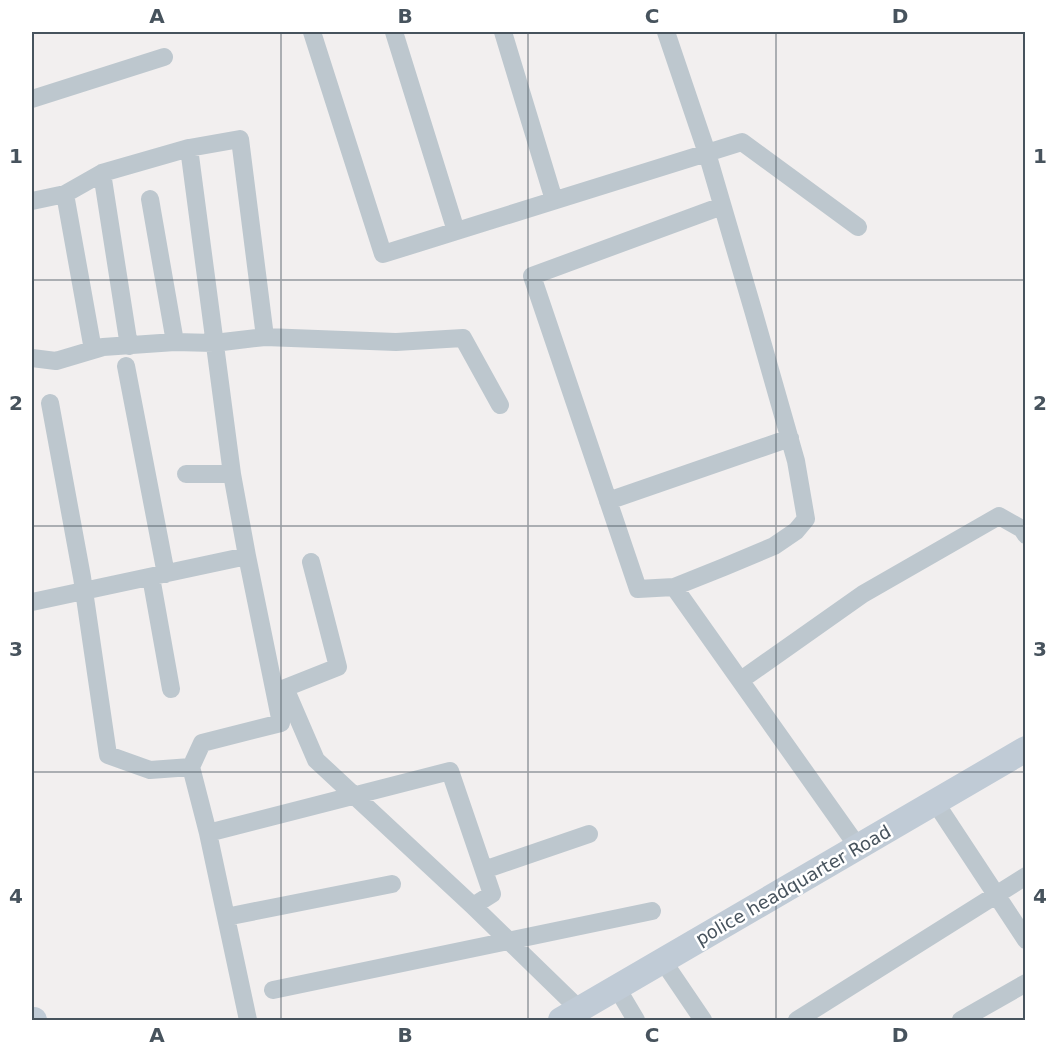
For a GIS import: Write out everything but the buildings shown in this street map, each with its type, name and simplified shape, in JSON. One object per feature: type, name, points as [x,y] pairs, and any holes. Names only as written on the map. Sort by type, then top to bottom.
[{"type":"street","points":[[312,32],[382,254],[742,142],[858,227]]},
{"type":"street","points":[[394,32],[456,231]]},
{"type":"street","points":[[503,32],[554,200]]},
{"type":"street","points":[[666,32],[707,153],[790,438],[806,519],[796,531],[774,546],[674,587],[638,589],[532,276],[722,206]]},
{"type":"street","points":[[32,99],[164,57]]},
{"type":"street","points":[[32,201],[65,194],[102,173],[189,148],[240,139],[265,337]]},
{"type":"street","points":[[189,148],[232,474],[281,723],[202,743],[191,767],[208,833],[248,1020]]},
{"type":"street","points":[[102,173],[129,345]]},
{"type":"street","points":[[65,194],[93,350]]},
{"type":"street","points":[[150,199],[175,342]]},
{"type":"street","points":[[32,358],[56,361],[103,347],[175,342],[214,343],[265,337],[396,342],[463,338],[500,405]]},
{"type":"street","points":[[126,366],[159,575],[171,690]]},
{"type":"street","points":[[50,403],[82,577],[108,755],[150,770],[191,767]]},
{"type":"street","points":[[608,501],[790,438]]},
{"type":"street","points":[[186,474],[232,474]]},
{"type":"street","points":[[741,680],[863,594],[999,516],[1022,529],[1026,535]]},
{"type":"street","points":[[32,602],[247,556]]},
{"type":"street","points":[[310,562],[338,667],[285,688],[316,760],[508,941],[570,1016]]},
{"type":"street","points":[[674,587],[858,847]]},
{"type":"street","name":"police headquarter Road","points":[[570,1016],[1026,749]]},
{"type":"street","points":[[208,833],[450,771],[492,894],[473,906]]},
{"type":"street","points":[[934,802],[1026,940]]},
{"type":"street","points":[[484,870],[590,834]]},
{"type":"street","points":[[797,1020],[1026,876]]},
{"type":"street","points":[[226,917],[392,884]]},
{"type":"street","points":[[273,990],[652,911]]},
{"type":"street","points":[[663,961],[703,1020]]},
{"type":"street","points":[[961,1020],[1026,982]]},
{"type":"street","points":[[617,988],[636,1020]]}]
